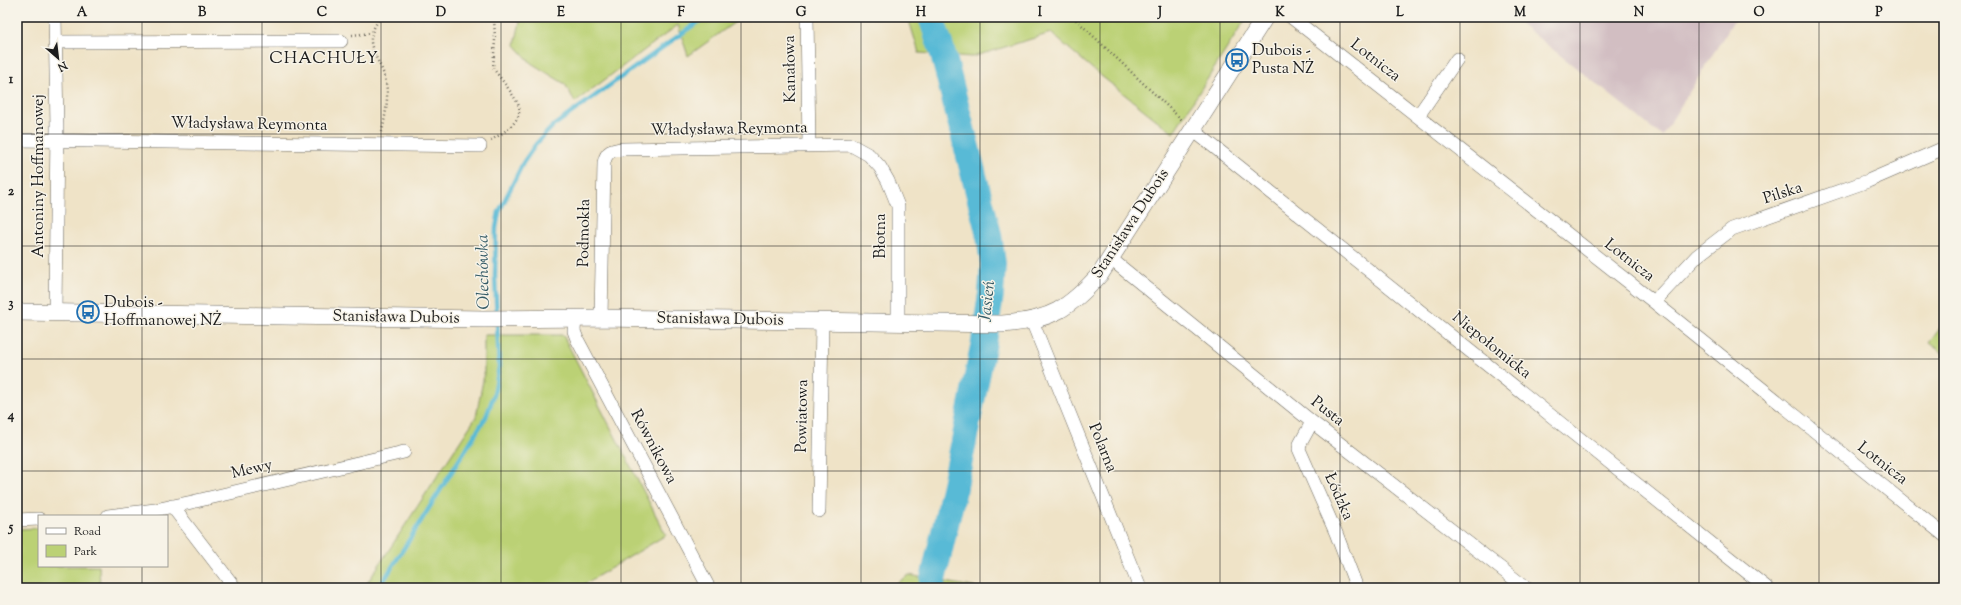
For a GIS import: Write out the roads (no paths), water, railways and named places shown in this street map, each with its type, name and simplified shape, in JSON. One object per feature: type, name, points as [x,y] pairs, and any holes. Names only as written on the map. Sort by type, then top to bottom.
[{"type":"street","name":"Antoniny Hoffmanowej","points":[[55,17],[55,312]]},
{"type":"street","name":"Kanałowa","points":[[807,17],[809,145]]},
{"type":"street","name":"Stanisława Dubois","points":[[17,312],[484,319],[601,318],[1002,324],[1032,321],[1046,317],[1070,304],[1091,285],[1111,259],[1265,17]]},
{"type":"street","name":"Lotnicza","points":[[1291,17],[1654,302],[1944,535]]},
{"type":"street","points":[[55,42],[341,41]]},
{"type":"street","points":[[1418,116],[1457,59]]},
{"type":"street","name":"Niepołomicka","points":[[1193,130],[1767,588]]},
{"type":"street","name":"Władysława Reymonta","points":[[17,140],[480,146]]},
{"type":"street","name":"Władysława Reymonta","points":[[609,152],[623,149],[851,145]]},
{"type":"street","name":"Błotna","points":[[851,145],[869,155],[880,167],[888,181],[898,206],[898,322]]},
{"type":"street","name":"Pilska","points":[[1654,302],[1697,256],[1732,230],[1861,184],[1944,148]]},
{"type":"street","name":"Podmokła","points":[[601,318],[604,162],[605,156],[609,152]]},
{"type":"street","name":"Pusta","points":[[1111,259],[1312,422],[1526,588]]},
{"type":"street","name":"Równikowa","points":[[575,319],[574,331],[577,340],[709,588]]},
{"type":"street","name":"Powiatowa","points":[[819,511],[822,321]]},
{"type":"street","name":"Polarna","points":[[1032,321],[1140,588]]},
{"type":"street","name":"Łódzka","points":[[1312,422],[1300,444],[1299,449],[1336,533],[1357,588]]},
{"type":"street","name":"Mewy","points":[[114,515],[172,506],[404,452]]},
{"type":"street","points":[[172,506],[235,588]]},
{"type":"street","points":[[17,520],[38,519]]},
{"type":"waterway","name":"Olechówka","points":[[379,588],[486,417],[494,395],[499,367],[495,276],[496,228],[499,212],[523,163],[536,144],[553,126],[705,17]]},
{"type":"waterway","name":"Jasień","points":[[931,17],[942,50],[989,235],[993,264],[991,294],[984,342],[955,485],[931,588]]},
{"type":"place","name":"Dubois - Pusta NŻ","points":[[1237,60]]},
{"type":"place","name":"Dubois - Hoffmanowej NŻ","points":[[88,312]]},
{"type":"district","name":"CHACHUŁY","points":[[324,59]]}]
